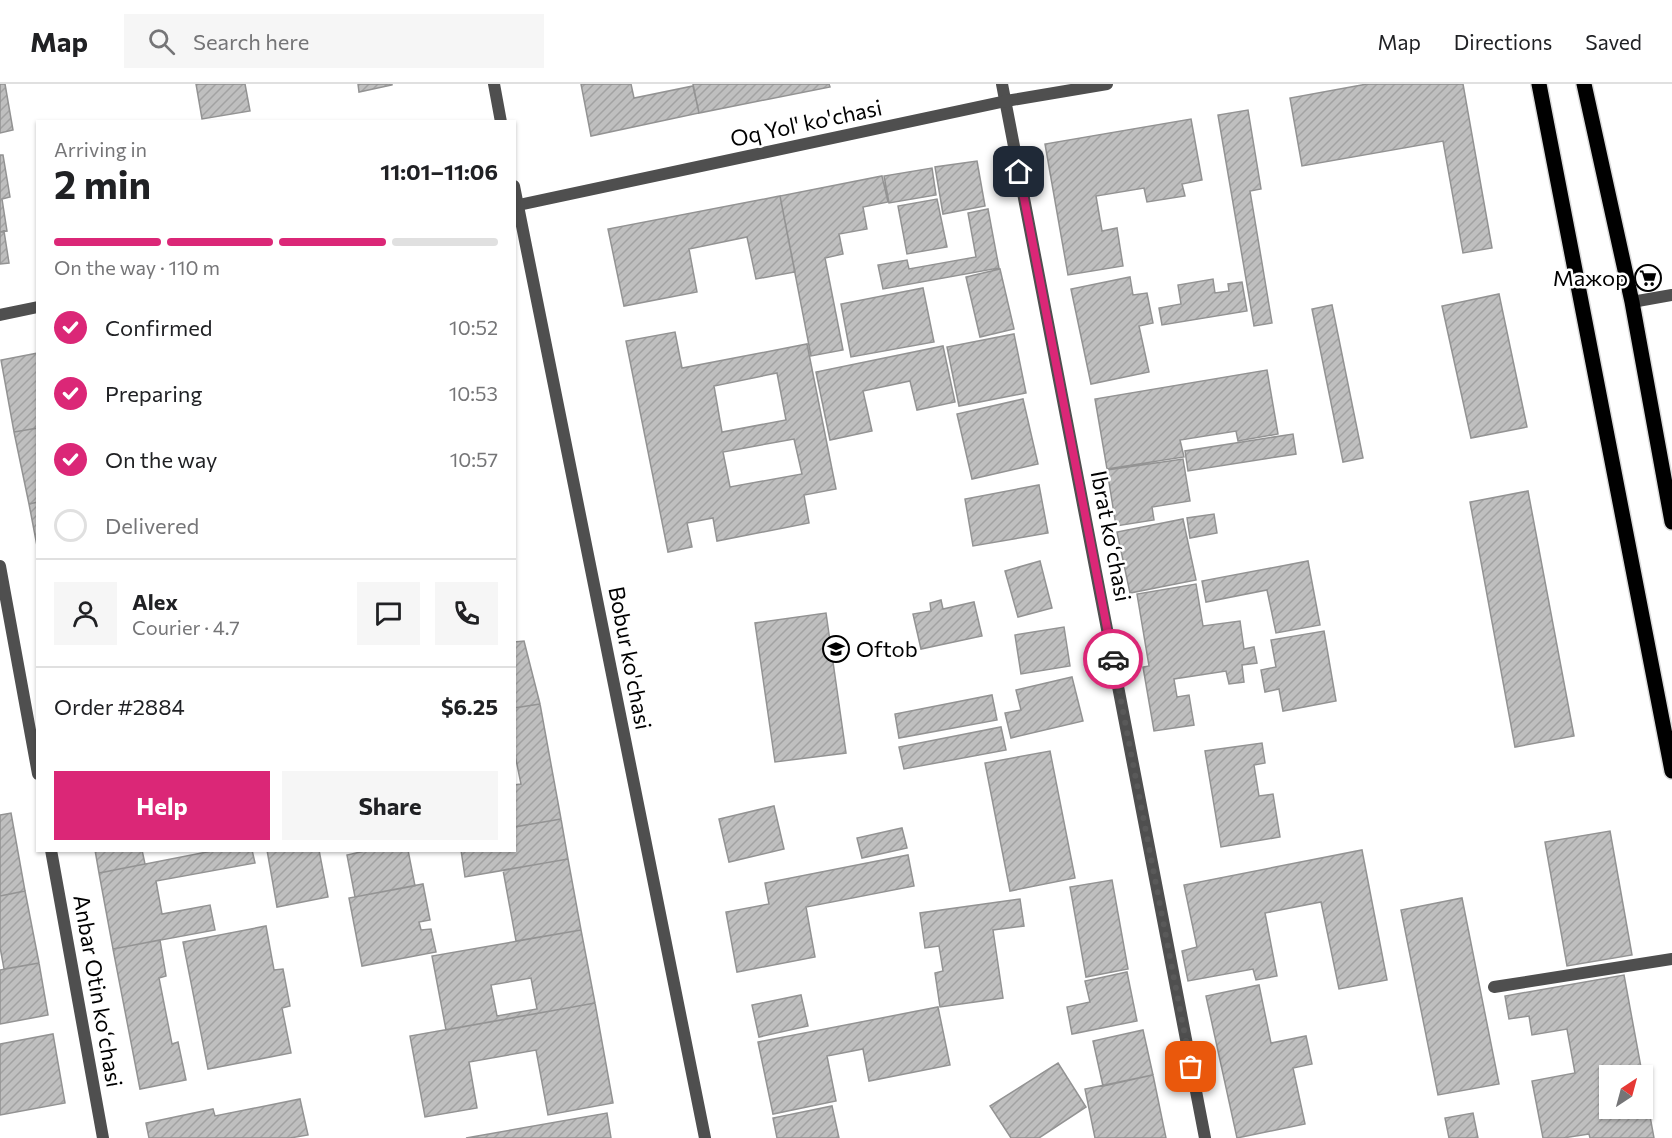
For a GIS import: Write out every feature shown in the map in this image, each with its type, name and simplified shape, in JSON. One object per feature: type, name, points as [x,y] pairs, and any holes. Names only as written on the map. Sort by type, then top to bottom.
[{"type":"main road","points":[[1539,84],[1672,771]]},
{"type":"main road","points":[[1584,84],[1632,302],[1672,522]]},
{"type":"street","points":[[494,84],[501,120]]},
{"type":"street","name":"Ibrat koʻchasi","points":[[1002,84],[1204,1138]]},
{"type":"street","name":"Oq Yol' ko'chasi","points":[[517,206],[1006,101],[1107,84]]},
{"type":"street","name":"Bobur ko'chasi","points":[[517,206],[705,1138]]},
{"type":"street","points":[[1632,302],[1672,295]]},
{"type":"street","points":[[0,315],[36,307]]},
{"type":"street","points":[[0,566],[36,763]]},
{"type":"street","name":"Anbar Otin koʻchasi","points":[[51,852],[103,1138]]},
{"type":"street","points":[[1494,987],[1672,959]]},
{"type":"building","points":[[0,84],[5,84],[13,130],[0,133]]},
{"type":"building","points":[[196,84],[245,84],[250,111],[202,119]]},
{"type":"building","points":[[358,84],[392,84],[392,85],[359,92]]},
{"type":"building","points":[[581,84],[631,84],[634,98],[693,86],[699,113],[591,136]]},
{"type":"building","points":[[693,84],[829,84],[830,87],[699,113]]},
{"type":"building","points":[[1367,84],[1463,84],[1492,248],[1463,253],[1443,141],[1302,166],[1290,98]]},
{"type":"building","points":[[1248,110],[1261,189],[1250,191],[1272,323],[1254,326],[1218,115]]},
{"type":"building","points":[[1191,119],[1202,180],[1182,184],[1185,196],[1147,202],[1144,188],[1096,196],[1102,231],[1117,228],[1123,266],[1068,275],[1045,144]]},
{"type":"building","points":[[0,155],[3,155],[10,197],[2,199],[7,231],[0,232]]},
{"type":"building","points":[[977,161],[985,206],[943,214],[935,167]]},
{"type":"building","points":[[932,168],[936,195],[889,203],[884,176]]},
{"type":"building","points":[[882,176],[888,202],[863,207],[867,229],[839,234],[843,254],[825,258],[843,350],[811,356],[780,196]]},
{"type":"building","points":[[780,196],[795,272],[756,279],[747,237],[689,249],[697,292],[624,306],[608,229]]},
{"type":"building","points":[[937,199],[947,247],[907,254],[898,206]]},
{"type":"building","points":[[988,209],[999,268],[883,289],[878,265],[907,260],[909,269],[976,257],[968,213]]},
{"type":"building","points":[[4,231],[9,263],[0,264],[0,232]]},
{"type":"building","points":[[1000,269],[1014,329],[980,337],[966,277]]},
{"type":"building","points":[[1130,277],[1133,295],[1147,293],[1153,323],[1139,326],[1149,372],[1091,384],[1071,289]]},
{"type":"building","points":[[1213,279],[1215,293],[1229,291],[1228,284],[1242,282],[1247,311],[1162,325],[1159,308],[1181,304],[1178,285]]},
{"type":"building","points":[[923,288],[934,342],[851,357],[841,304]]},
{"type":"building","points":[[1499,294],[1527,427],[1471,438],[1442,306]]},
{"type":"building","points":[[1332,305],[1363,458],[1343,462],[1312,309]]},
{"type":"building","points":[[675,332],[682,368],[807,344],[836,489],[804,495],[809,523],[717,541],[713,518],[687,523],[692,547],[668,552],[626,341]],"holes":[[[777,373],[786,420],[722,432],[714,386]],[[794,439],[802,474],[730,487],[723,452]]]},
{"type":"building","points":[[1014,334],[1026,393],[959,406],[947,347]]},
{"type":"building","points":[[943,346],[955,402],[917,410],[910,381],[863,391],[872,431],[830,440],[816,372]]},
{"type":"building","points":[[36,353],[36,428],[14,432],[1,360]]},
{"type":"building","points":[[1267,370],[1278,434],[1238,441],[1236,431],[1180,440],[1184,457],[1107,469],[1095,399]]},
{"type":"building","points":[[1023,399],[1038,464],[972,479],[957,414]]},
{"type":"building","points":[[36,428],[36,502],[29,504],[14,432]]},
{"type":"building","points":[[1293,434],[1296,454],[1188,471],[1185,451]]},
{"type":"building","points":[[1183,459],[1190,501],[1152,507],[1154,520],[1116,526],[1107,470]]},
{"type":"building","points":[[1039,485],[1048,533],[973,546],[965,499]]},
{"type":"building","points":[[1528,491],[1574,736],[1515,747],[1470,502]]},
{"type":"building","points":[[36,502],[36,541],[29,504]]},
{"type":"building","points":[[1214,514],[1217,533],[1190,538],[1187,518]]},
{"type":"building","points":[[1183,519],[1196,580],[1130,593],[1117,532]]},
{"type":"building","points":[[1040,561],[1052,608],[1018,617],[1005,571]]},
{"type":"building","points":[[1308,561],[1320,625],[1276,633],[1267,590],[1206,602],[1202,581]]},
{"type":"building","points":[[1196,584],[1203,626],[1240,621],[1244,649],[1254,647],[1257,663],[1242,665],[1244,682],[1229,684],[1226,671],[1174,679],[1177,697],[1189,695],[1194,725],[1154,731],[1143,667],[1149,666],[1137,594]]},
{"type":"building","points":[[941,600],[943,609],[974,602],[982,636],[921,649],[913,614],[931,611],[930,603]]},
{"type":"building","points":[[826,613],[846,753],[775,762],[755,623]]},
{"type":"building","points":[[1064,627],[1070,666],[1021,674],[1015,635]]},
{"type":"building","points":[[1324,631],[1336,701],[1283,711],[1279,689],[1265,692],[1261,670],[1276,667],[1271,640]]},
{"type":"building","points":[[524,641],[540,704],[516,708],[516,642]]},
{"type":"building","points":[[1072,677],[1083,721],[1011,738],[1005,713],[1021,710],[1016,690]]},
{"type":"building","points":[[992,695],[997,720],[899,738],[895,714]]},
{"type":"building","points":[[540,704],[561,819],[516,827],[516,785],[521,784],[516,760],[516,708]]},
{"type":"building","points":[[1001,727],[1006,750],[904,769],[899,747]]},
{"type":"building","points":[[1262,743],[1265,763],[1254,765],[1259,796],[1273,794],[1280,837],[1221,847],[1205,751]]},
{"type":"building","points":[[1050,751],[1075,878],[1010,891],[985,763]]},
{"type":"building","points":[[774,806],[784,849],[729,862],[719,819]]},
{"type":"building","points":[[11,813],[25,891],[0,896],[0,815]]},
{"type":"building","points":[[561,819],[568,859],[465,877],[461,852],[516,852],[516,827]]},
{"type":"building","points":[[902,828],[907,848],[862,858],[857,838]]},
{"type":"building","points":[[1610,831],[1632,955],[1567,966],[1545,842]]},
{"type":"building","points":[[1362,850],[1387,980],[1339,989],[1321,902],[1265,913],[1277,976],[1256,980],[1253,969],[1188,981],[1182,951],[1197,947],[1184,885]]},
{"type":"building","points":[[95,852],[142,852],[145,864],[99,873]]},
{"type":"building","points":[[207,852],[252,852],[255,863],[156,881],[162,914],[210,905],[215,930],[113,949],[99,873]]},
{"type":"building","points":[[267,852],[319,852],[328,897],[277,907]]},
{"type":"building","points":[[360,852],[408,852],[415,886],[355,897],[347,855]]},
{"type":"building","points":[[908,855],[914,886],[806,907],[815,957],[737,972],[726,912],[769,904],[765,883]]},
{"type":"building","points":[[568,859],[581,930],[516,941],[503,870]]},
{"type":"building","points":[[1112,880],[1128,969],[1086,977],[1070,887]]},
{"type":"building","points":[[423,884],[430,920],[419,922],[421,930],[431,929],[436,952],[362,966],[349,898]]},
{"type":"building","points":[[25,891],[39,963],[4,969],[0,947],[0,896]]},
{"type":"building","points":[[1462,898],[1499,1084],[1438,1095],[1401,910]]},
{"type":"building","points":[[1020,899],[1024,926],[993,930],[1003,998],[940,1007],[935,973],[943,971],[939,946],[925,948],[920,913]]},
{"type":"building","points":[[266,926],[274,970],[283,969],[290,1006],[282,1008],[291,1053],[208,1069],[183,942]]},
{"type":"building","points":[[581,930],[595,1003],[446,1030],[432,956]],"holes":[[[531,978],[537,1009],[497,1016],[491,985]]]},
{"type":"building","points":[[160,940],[166,976],[159,978],[172,1044],[178,1042],[186,1080],[140,1089],[113,949]]},
{"type":"building","points":[[39,963],[48,1015],[0,1024],[0,970]]},
{"type":"building","points":[[1127,972],[1137,1021],[1072,1034],[1067,1007],[1090,1002],[1085,981]]},
{"type":"building","points":[[1624,975],[1641,1065],[1599,1065],[1599,1119],[1651,1119],[1654,1138],[1590,1138],[1589,1134],[1543,1138],[1532,1081],[1575,1073],[1567,1029],[1532,1035],[1529,1016],[1509,1019],[1505,996]]},
{"type":"building","points":[[1259,985],[1271,1043],[1306,1036],[1312,1064],[1293,1068],[1305,1124],[1237,1138],[1206,996]]},
{"type":"building","points":[[801,995],[808,1026],[759,1037],[752,1005]]},
{"type":"building","points":[[595,1003],[613,1103],[548,1115],[536,1050],[469,1062],[477,1108],[425,1117],[410,1036]]},
{"type":"building","points":[[938,1007],[950,1065],[869,1081],[863,1049],[827,1056],[836,1101],[773,1114],[758,1042]]},
{"type":"building","points":[[1143,1030],[1153,1075],[1103,1086],[1093,1041]]},
{"type":"building","points":[[53,1034],[65,1103],[0,1115],[0,1044]]},
{"type":"building","points":[[1058,1063],[1086,1107],[1039,1138],[1011,1138],[990,1106]]},
{"type":"building","points":[[1153,1075],[1166,1138],[1095,1138],[1085,1089]]},
{"type":"building","points":[[300,1099],[308,1135],[290,1138],[149,1138],[146,1123],[213,1109],[215,1116]]},
{"type":"building","points":[[832,1106],[839,1138],[777,1138],[773,1118]]},
{"type":"building","points":[[607,1113],[611,1138],[466,1138]]},
{"type":"building","points":[[1473,1113],[1478,1138],[1449,1138],[1445,1118]]},
{"type":"way so far","points":[[1113,659],[1191,1067]]},
{"type":"place","name":"Мажор","points":[[1648,278]]},
{"type":"place","name":"Oftob","points":[[836,649]]},
{"type":"route","points":[[1019,172],[1113,659]]}]
